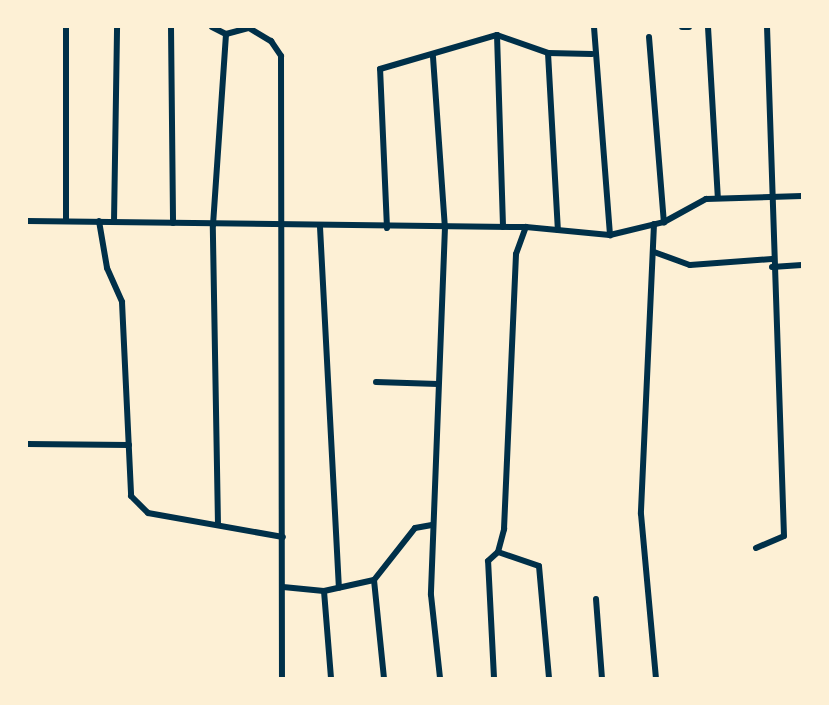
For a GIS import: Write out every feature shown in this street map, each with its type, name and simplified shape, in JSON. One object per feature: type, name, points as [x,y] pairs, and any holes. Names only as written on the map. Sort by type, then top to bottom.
[{"type":"street","points":[[66,27],[66,221]]},
{"type":"street","points":[[114,222],[117,27]]},
{"type":"street","points":[[171,27],[172,224]]},
{"type":"street","points":[[212,27],[226,34],[249,28],[271,41],[281,56],[279,226],[283,537],[282,678]]},
{"type":"street","points":[[594,27],[592,54],[610,235]]},
{"type":"street","points":[[682,27],[689,27]]},
{"type":"street","points":[[708,27],[718,198]]},
{"type":"street","points":[[756,548],[784,536],[772,267],[767,27]]},
{"type":"street","points":[[218,525],[213,225],[226,34]]},
{"type":"street","points":[[387,228],[380,69],[433,57],[498,35],[548,53],[592,54]]},
{"type":"street","points":[[498,35],[503,227]]},
{"type":"street","points":[[649,37],[664,222]]},
{"type":"street","points":[[548,53],[558,230]]},
{"type":"street","points":[[433,57],[446,227],[432,525],[431,595],[440,678]]},
{"type":"street","points":[[27,220],[387,228],[526,227],[610,235],[664,222],[706,199],[802,196]]},
{"type":"street","points":[[99,221],[107,268],[122,302],[131,496],[148,513],[283,537]]},
{"type":"street","points":[[654,224],[641,514],[656,678]]},
{"type":"street","points":[[320,227],[339,588]]},
{"type":"street","points":[[494,678],[488,561],[498,552],[504,529],[516,254],[526,227]]},
{"type":"street","points":[[654,252],[701,266],[772,259]]},
{"type":"street","points":[[772,267],[802,265]]},
{"type":"street","points":[[376,382],[438,384]]},
{"type":"street","points":[[27,444],[129,445]]},
{"type":"street","points":[[283,587],[324,591],[374,580],[415,528],[432,525]]},
{"type":"street","points":[[498,552],[539,566],[549,678]]},
{"type":"street","points":[[374,580],[384,678]]},
{"type":"street","points":[[324,591],[331,678]]},
{"type":"street","points":[[596,599],[602,678]]}]
